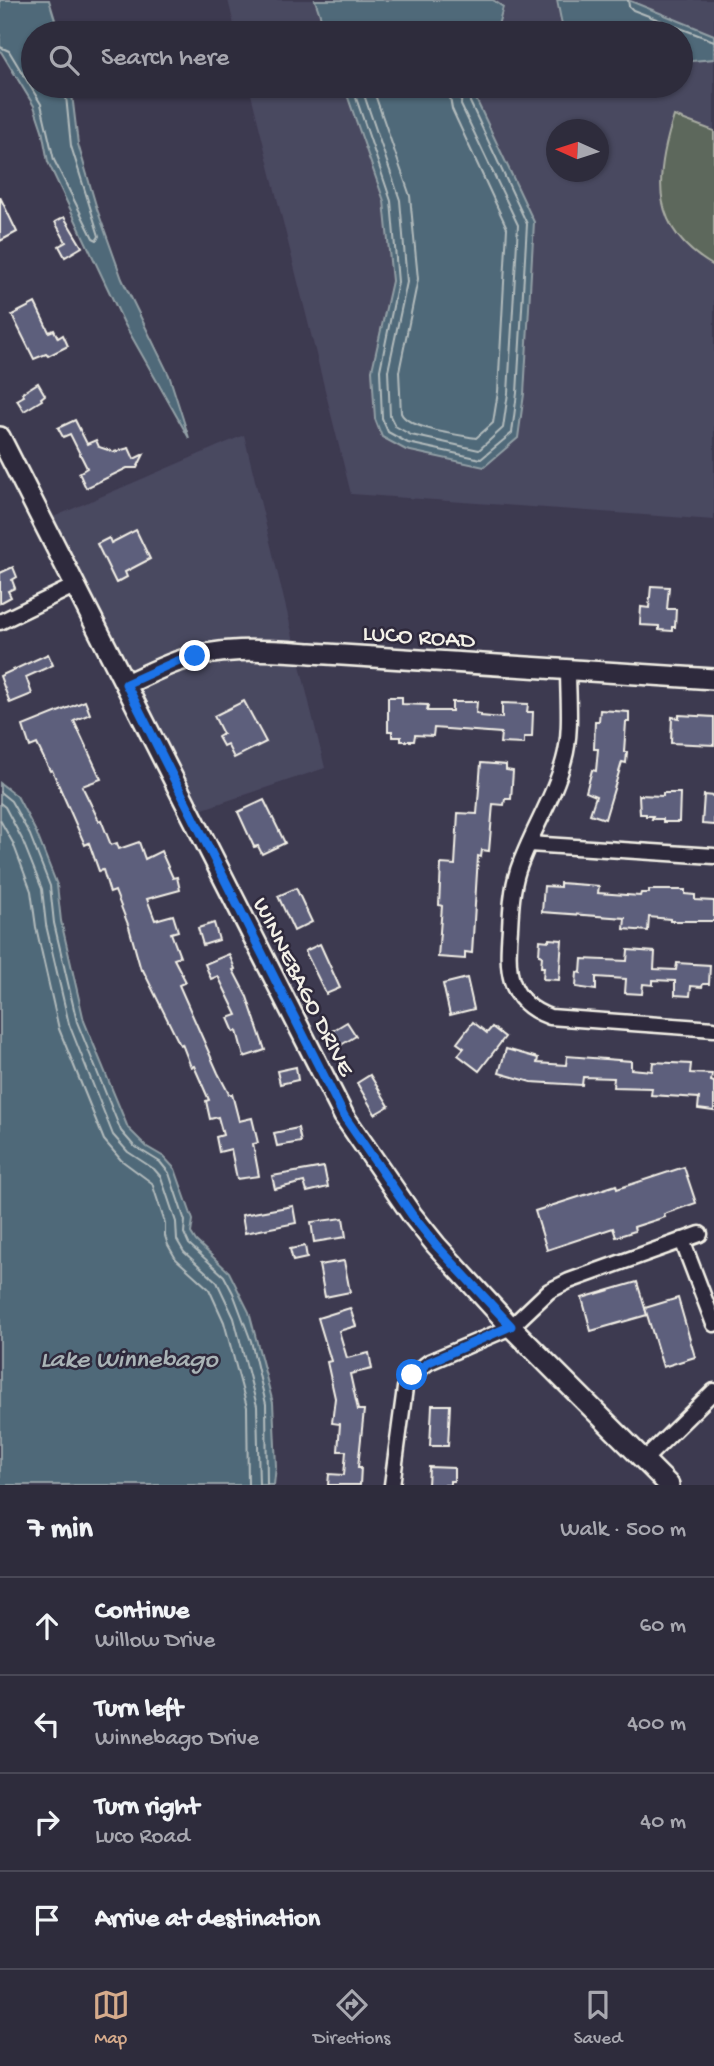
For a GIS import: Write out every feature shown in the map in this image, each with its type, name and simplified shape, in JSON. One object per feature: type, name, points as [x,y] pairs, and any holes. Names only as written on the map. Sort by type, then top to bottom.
[{"type":"main road","name":"WINNEBAGO DRIVE","points":[[0,437],[344,1116],[420,1225],[511,1326],[669,1485]]},
{"type":"main road","name":"LUCO ROAD","points":[[126,684],[177,661],[245,650],[714,679]]},
{"type":"street","points":[[0,622],[74,586]]},
{"type":"street","points":[[568,669],[566,753],[513,889],[508,960],[512,984],[524,1001],[538,1012],[555,1018],[714,1029]]},
{"type":"street","points":[[529,844],[714,856]]},
{"type":"street","points":[[392,1485],[405,1388],[412,1375],[429,1362],[511,1326],[548,1291],[700,1234]]},
{"type":"street","points":[[682,1240],[714,1324]]},
{"type":"street","points":[[645,1459],[714,1391]]},
{"type":"shaded area","points":[[228,0],[714,0],[714,520],[351,494],[252,98],[693,98],[693,21],[233,21]]},
{"type":"shaded area","points":[[244,435],[325,768],[191,813],[42,522]]},
{"type":"green space","points":[[674,116],[714,131],[714,266],[693,252],[678,236],[668,219],[663,201],[663,161]]},
{"type":"water","points":[[0,0],[49,0],[55,21],[21,21],[21,85],[0,50]]},
{"type":"water","points":[[315,0],[493,0],[503,7],[499,21],[322,21]]},
{"type":"water","points":[[557,0],[628,0],[680,21],[561,21]]},
{"type":"water","points":[[693,26],[714,35],[714,59],[693,61]]},
{"type":"water","points":[[29,98],[72,98],[78,144],[97,209],[122,279],[169,375],[189,438],[124,323],[48,162],[34,106]]},
{"type":"water","points":[[348,98],[476,98],[534,222],[524,394],[518,438],[484,467],[406,450],[382,437],[375,419],[372,370],[392,281],[384,201]]},
{"type":"water","name":"Lake Winnebago","points":[[0,783],[17,796],[36,832],[57,885],[61,921],[84,1021],[128,1128],[175,1169],[193,1220],[191,1233],[229,1272],[249,1312],[273,1403],[276,1466],[274,1485],[0,1485]]},
{"type":"building","points":[[0,197],[17,232],[0,241]]},
{"type":"building","points":[[64,217],[82,247],[65,257],[59,246],[66,242],[55,222]]},
{"type":"building","points":[[35,303],[49,332],[54,330],[58,338],[63,335],[68,346],[48,356],[46,354],[34,359],[12,315]]},
{"type":"building","points":[[38,383],[45,395],[42,400],[24,411],[17,400],[24,396],[22,393]]},
{"type":"building","points":[[75,420],[87,444],[96,440],[99,447],[114,452],[129,448],[134,459],[144,454],[137,468],[127,468],[86,488],[79,473],[87,468],[70,434],[63,437],[58,428]]},
{"type":"building","points":[[136,530],[150,559],[125,572],[127,577],[116,583],[97,544],[109,538],[111,543]]},
{"type":"building","points":[[13,567],[17,577],[12,580],[15,588],[8,591],[11,597],[0,603],[0,573]]},
{"type":"building","points":[[651,586],[669,587],[667,609],[676,609],[675,627],[672,627],[672,631],[659,630],[659,626],[640,625],[641,607],[649,608]]},
{"type":"building","points":[[48,654],[53,665],[26,677],[32,694],[10,703],[0,676]]},
{"type":"building","points":[[388,697],[402,697],[402,704],[428,705],[427,711],[452,711],[452,702],[477,702],[476,713],[502,718],[502,703],[528,704],[527,712],[533,712],[532,737],[524,737],[524,744],[500,743],[501,733],[434,728],[433,736],[415,735],[414,741],[401,741],[401,737],[392,737],[392,731],[388,731]]},
{"type":"building","points":[[85,701],[90,714],[74,721],[101,779],[82,786],[111,845],[117,843],[119,849],[139,842],[145,859],[161,851],[173,878],[177,877],[180,890],[147,899],[155,920],[173,915],[178,931],[171,933],[180,957],[174,959],[186,982],[179,985],[218,1073],[229,1094],[232,1094],[239,1121],[252,1118],[258,1143],[253,1144],[259,1176],[237,1179],[231,1149],[219,1152],[216,1137],[223,1135],[218,1117],[210,1119],[206,1101],[209,1100],[194,1066],[191,1067],[182,1044],[180,1045],[141,970],[115,891],[110,893],[103,870],[99,871],[89,843],[85,845],[52,770],[50,771],[37,744],[30,747],[23,726]]},
{"type":"building","points":[[244,701],[266,742],[234,758],[227,744],[223,746],[218,737],[223,734],[214,716]]},
{"type":"building","points":[[600,710],[629,712],[624,752],[627,752],[626,763],[622,762],[605,819],[590,814],[596,796],[586,792],[592,770],[596,771],[598,749],[594,749],[595,721],[599,721]]},
{"type":"building","points":[[679,715],[714,717],[714,745],[671,743],[672,717],[679,718]]},
{"type":"building","points":[[481,763],[506,765],[506,770],[513,771],[511,799],[505,799],[504,805],[493,804],[489,851],[482,850],[481,857],[478,856],[472,953],[465,952],[465,959],[438,957],[442,906],[439,905],[441,864],[455,865],[458,813],[477,814]]},
{"type":"building","points":[[663,793],[680,793],[679,822],[663,822],[663,819],[652,819],[653,816],[640,814],[639,795],[663,796]]},
{"type":"building","points":[[704,795],[714,796],[714,825],[702,824]]},
{"type":"building","points":[[264,800],[285,843],[262,854],[258,846],[254,847],[238,812]]},
{"type":"building","points":[[560,883],[599,886],[598,893],[640,896],[641,893],[649,893],[649,890],[685,890],[685,894],[695,895],[695,900],[714,901],[714,921],[670,921],[649,917],[648,931],[624,929],[625,918],[542,912],[544,886],[560,887]]},
{"type":"building","points":[[296,888],[312,922],[294,931],[278,896]]},
{"type":"building","points":[[214,923],[219,940],[203,945],[198,928]]},
{"type":"building","points":[[540,940],[562,940],[559,980],[543,979],[544,967],[541,967],[542,956],[539,955]]},
{"type":"building","points":[[320,944],[340,988],[326,994],[305,951]]},
{"type":"building","points":[[628,950],[655,952],[654,969],[676,970],[677,963],[710,965],[709,984],[703,984],[702,987],[691,986],[690,996],[675,995],[675,981],[653,980],[653,985],[643,984],[642,994],[625,993],[626,979],[596,977],[596,990],[576,987],[577,972],[581,973],[582,959],[627,961]]},
{"type":"building","points":[[229,954],[265,1050],[244,1057],[237,1031],[234,1032],[228,1018],[237,1015],[218,976],[211,979],[205,964]]},
{"type":"building","points":[[467,978],[474,1009],[450,1015],[443,984]]},
{"type":"building","points":[[347,1022],[356,1036],[336,1048],[327,1034]]},
{"type":"building","points":[[473,1022],[487,1033],[492,1027],[505,1037],[479,1071],[458,1055],[464,1048],[457,1043]]},
{"type":"building","points":[[506,1049],[538,1058],[537,1063],[566,1065],[567,1056],[631,1061],[631,1069],[652,1071],[653,1062],[691,1064],[690,1073],[712,1074],[714,1111],[698,1109],[699,1098],[651,1095],[652,1088],[613,1087],[614,1078],[583,1077],[582,1085],[531,1082],[499,1073]]},
{"type":"building","points":[[296,1067],[298,1080],[280,1084],[277,1071]]},
{"type":"building","points":[[370,1075],[389,1106],[375,1114],[357,1083]]},
{"type":"building","points":[[298,1128],[301,1142],[277,1146],[274,1133]]},
{"type":"building","points":[[324,1167],[328,1187],[307,1192],[304,1182],[275,1189],[272,1176]]},
{"type":"building","points":[[684,1167],[696,1203],[664,1214],[665,1217],[634,1227],[635,1231],[616,1237],[613,1228],[547,1250],[535,1211],[616,1185],[617,1189]]},
{"type":"building","points":[[293,1206],[296,1223],[245,1233],[242,1215]]},
{"type":"building","points":[[343,1218],[346,1237],[314,1242],[311,1222]]},
{"type":"building","points":[[305,1246],[307,1258],[293,1261],[290,1249]]},
{"type":"building","points":[[344,1261],[350,1292],[325,1297],[319,1265]]},
{"type":"building","points":[[637,1282],[647,1315],[591,1331],[582,1298]]},
{"type":"building","points":[[678,1298],[695,1357],[663,1367],[645,1308]]},
{"type":"building","points":[[350,1308],[356,1326],[339,1331],[347,1358],[369,1353],[372,1369],[350,1374],[358,1410],[364,1410],[358,1467],[361,1467],[360,1485],[328,1485],[329,1474],[344,1475],[346,1451],[338,1451],[340,1424],[332,1423],[335,1398],[327,1362],[331,1361],[318,1318]]},
{"type":"building","points":[[432,1405],[450,1405],[448,1446],[430,1446]]},
{"type":"building","points":[[429,1467],[454,1468],[454,1481],[450,1481],[450,1485],[428,1485]]},
{"type":"route","points":[[195,656],[177,661],[126,684],[344,1116],[412,1215],[511,1326],[429,1362],[412,1375]]}]
